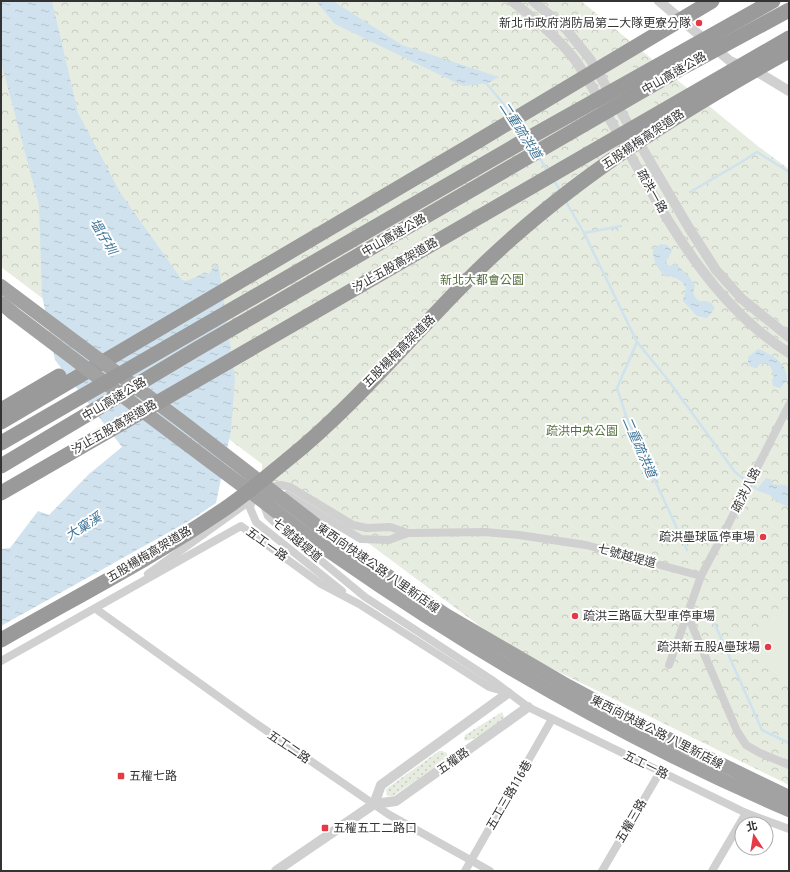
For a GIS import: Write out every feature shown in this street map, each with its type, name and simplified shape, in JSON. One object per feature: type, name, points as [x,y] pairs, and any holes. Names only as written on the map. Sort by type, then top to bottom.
[{"type":"highway","points":[[1,422],[478,141],[712,1]]},
{"type":"highway","name":"中山高速公路","points":[[1,443],[534,135],[773,1]]},
{"type":"highway","name":"中山高速公路","points":[[1,466],[195,350],[674,73],[789,10]]},
{"type":"highway","name":"汐止五股高架道路","points":[[1,493],[789,38]]},
{"type":"highway","name":"五股楊梅高架道路","points":[[1,640],[116,574],[221,511],[289,459],[339,412],[508,241],[553,203],[615,157],[661,126],[724,87],[789,51]]},
{"type":"highway","points":[[1,410],[391,184],[478,141]]},
{"type":"highway","name":"東西向快速公路 八里新店線","points":[[1,286],[184,423],[338,542],[446,615],[568,686],[648,729],[789,797]]},
{"type":"highway","name":"東西向快速公路 八里新店線","points":[[1,304],[333,555],[410,606],[509,667],[638,738],[744,791],[789,810]]},
{"type":"street","name":"疏洪一路","points":[[512,1],[543,26],[573,56],[680,240],[708,278],[737,312],[763,335],[789,353]]},
{"type":"street","name":"疏洪一路","points":[[533,1],[566,29],[586,53],[688,228],[716,270],[742,299],[789,338]]},
{"type":"street","points":[[659,1],[730,61],[761,74],[789,91]]},
{"type":"street","name":"疏洪八路","points":[[669,665],[700,576],[747,489],[789,405]]},
{"type":"street","name":"七號越堤道","points":[[110,601],[265,490],[281,485],[290,487],[353,525],[367,528],[390,527],[408,533],[485,532],[586,545],[700,576]]},
{"type":"street","name":"七號越堤道","points":[[365,597],[268,516],[265,508],[267,502],[274,496],[281,494],[287,495],[360,539],[389,540],[408,533]]},
{"type":"street","name":"七號越堤道","points":[[252,499],[250,508],[256,522],[359,604]]},
{"type":"street","name":"五工一路","points":[[1,662],[241,526],[322,584],[359,604],[488,687],[508,693]]},
{"type":"street","name":"五工一路","points":[[365,597],[492,680],[528,707],[746,813],[789,829]]},
{"type":"street","name":"五工二路","points":[[96,609],[251,720],[388,814],[490,871]]},
{"type":"street","points":[[687,614],[738,731],[746,745],[760,753],[789,765]]},
{"type":"street","name":"五權路","points":[[374,804],[381,785],[443,742],[508,693]]},
{"type":"street","name":"五權路","points":[[276,871],[374,804],[396,801],[528,707]]},
{"type":"street","name":"五工三路116巷","points":[[465,871],[552,719]]},
{"type":"street","name":"五權三路","points":[[602,871],[660,772]]},
{"type":"street","points":[[712,871],[746,813]]},
{"type":"green space","name":"新北大都會公園","points":[[1,1],[581,1],[759,147],[789,169],[789,785],[508,647],[356,534],[262,476],[262,464],[1,267]]},
{"type":"green space","points":[[623,50],[640,78],[625,88],[607,59]]},
{"type":"green space","points":[[642,81],[659,110],[644,119],[626,91]]},
{"type":"green space","name":"疏洪新五股A壘球場","points":[[789,605],[789,682],[763,665],[742,642]]},
{"type":"green space","points":[[502,712],[504,717],[491,728],[472,739],[464,740],[465,735]]},
{"type":"green space","points":[[439,751],[447,753],[447,759],[393,796],[387,796],[386,789]]},
{"type":"water","points":[[1,1],[52,1],[78,113],[121,194],[182,280],[187,281],[202,274],[209,274],[215,264],[219,268],[235,379],[231,430],[216,503],[189,521],[1,626],[1,549],[10,548],[38,511],[49,515],[89,474],[122,447],[55,360],[42,295],[39,205],[1,62]]},
{"type":"water","points":[[316,1],[333,1],[402,45],[499,77],[488,83],[463,86],[335,24]]},
{"type":"water","points":[[661,244],[667,245],[672,251],[666,262],[669,266],[676,264],[690,278],[695,286],[693,293],[695,298],[699,301],[707,301],[715,308],[707,318],[697,316],[683,301],[686,288],[682,282],[674,277],[664,276],[654,260],[653,249]]},
{"type":"water","points":[[758,349],[778,360],[782,364],[787,380],[780,388],[773,386],[772,381],[774,374],[770,366],[766,363],[760,364],[756,368],[751,367],[748,362],[748,357]]},
{"type":"water","points":[[766,478],[771,479],[772,484],[786,485],[789,490],[789,507],[775,501],[768,492],[757,489]]},
{"type":"waterway","name":"二重疏洪道","points":[[486,83],[512,114]]},
{"type":"waterway","name":"二重疏洪道","points":[[518,123],[525,134]]},
{"type":"waterway","points":[[690,192],[757,152],[789,172]]},
{"type":"waterway","name":"二重疏洪道","points":[[539,157],[548,172]]},
{"type":"waterway","name":"二重疏洪道","points":[[553,179],[561,192]]},
{"type":"waterway","name":"二重疏洪道","points":[[565,200],[584,233],[637,342],[668,380],[735,472],[757,489],[773,495]]},
{"type":"waterway","points":[[584,233],[621,226]]},
{"type":"waterway","name":"二重疏洪道","points":[[637,342],[617,388],[628,422],[687,550]]},
{"type":"waterway","points":[[708,609],[762,730],[789,743]]},
{"type":"place","name":"新北市政府消防局第二大隊更寮分隊","points":[[699,23]]},
{"type":"place","name":"疏洪壘球區停車場","points":[[763,537]]},
{"type":"place","name":"疏洪三路區大型車停車場","points":[[575,616]]},
{"type":"place","name":"疏洪新五股A壘球場","points":[[768,647]]},
{"type":"place","name":"五權七路","points":[[121,776]]},
{"type":"place","name":"五權五工二路口","points":[[325,828]]},
{"type":"water label","name":"塭仔圳","points":[[104,236]]},
{"type":"water label","name":"大窠溪","points":[[83,526]]},
{"type":"park label","name":"疏洪中央公園","points":[[582,431]]}]
